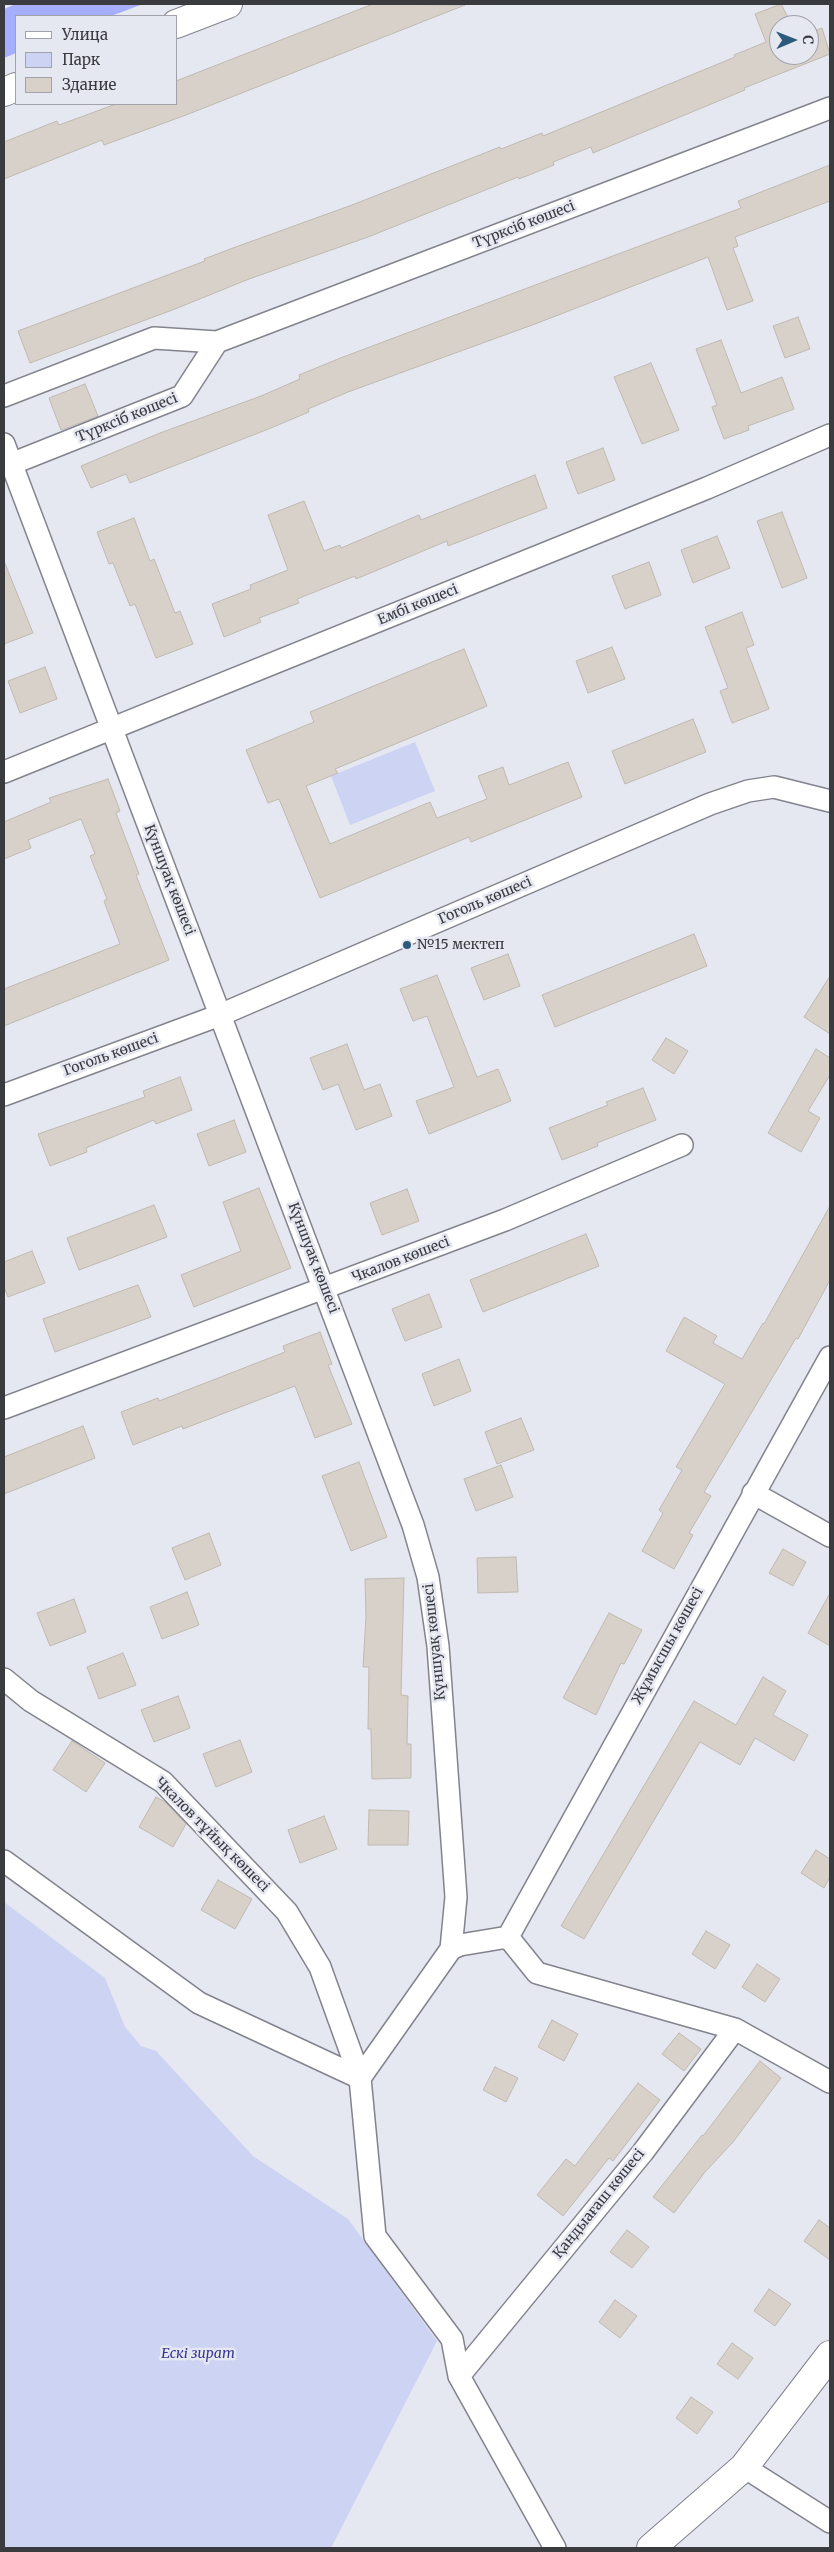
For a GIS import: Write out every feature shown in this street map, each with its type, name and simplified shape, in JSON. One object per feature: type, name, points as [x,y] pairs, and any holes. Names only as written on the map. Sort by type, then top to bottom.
[{"type":"main road","points":[[178,23],[228,4]]},
{"type":"main road","points":[[651,2548],[744,2467],[830,2355]]},
{"type":"street","name":"Түрксіб көшесі","points":[[4,396],[154,338],[218,342],[830,108]]},
{"type":"street","name":"Түрксіб көшесі","points":[[11,464],[182,396],[218,342]]},
{"type":"street","name":"Ембі көшесі","points":[[4,772],[698,491],[830,435]]},
{"type":"street","name":"Күншуақ көшесі","points":[[4,444],[325,1289],[413,1525],[428,1577],[438,1646],[456,1897],[451,1949],[360,2078]]},
{"type":"street","name":"Гоголь көшесі","points":[[4,1094],[220,1015],[710,804],[748,791],[774,787],[830,801]]},
{"type":"street","name":"Чкалов көшесі","points":[[4,1408],[505,1220],[682,1145]]},
{"type":"street","name":"Жұмысшы көшесі","points":[[508,1937],[830,1357]]},
{"type":"street","points":[[753,1493],[830,1536]]},
{"type":"street","name":"Чкалов тұйық көшесі","points":[[4,1679],[31,1701],[163,1782],[287,1912],[320,1967],[360,2078],[375,2236],[452,2339],[459,2376],[555,2548]]},
{"type":"street","points":[[4,1861],[199,2003],[360,2078]]},
{"type":"street","points":[[451,1949],[460,1945],[508,1937],[537,1972],[735,2029],[830,2082]]},
{"type":"street","name":"Қандыағаш көшесі","points":[[459,2376],[643,2152],[735,2029]]},
{"type":"street","points":[[744,2467],[830,2522]]},
{"type":"green space","points":[[415,742],[435,791],[350,825],[331,776]]},
{"type":"green space","name":"Ескі зират","points":[[4,1902],[105,1978],[125,2027],[141,2046],[156,2051],[253,2156],[348,2219],[437,2341],[331,2548],[4,2548]]},
{"type":"shaded area","points":[[16,4],[143,4],[114,15],[15,15],[15,53],[4,58],[4,9]]},
{"type":"building","points":[[373,4],[465,5],[186,115],[104,145],[102,140],[4,179],[4,142],[57,121],[59,125],[113,105],[178,105],[178,80]]},
{"type":"building","points":[[781,4],[787,15],[769,15],[769,65],[802,65],[593,153],[591,147],[553,162],[554,165],[519,179],[518,177],[368,237],[249,279],[175,309],[30,363],[18,331],[500,147],[501,149],[542,133],[543,136],[735,57],[734,55],[766,42],[755,14]]},
{"type":"building","points":[[822,28],[830,54],[819,58],[819,29]]},
{"type":"building","points":[[830,165],[830,201],[735,237],[738,246],[733,248],[753,301],[727,310],[708,257],[535,324],[348,392],[308,409],[309,412],[266,430],[130,483],[126,474],[91,488],[81,466],[160,433],[261,396],[300,379],[299,375],[343,357],[741,208],[738,201]]},
{"type":"building","points":[[798,317],[810,349],[785,358],[773,326]]},
{"type":"building","points":[[721,340],[741,393],[782,377],[794,409],[748,426],[749,430],[724,439],[712,407],[717,405],[696,349]]},
{"type":"building","points":[[651,363],[679,430],[642,444],[614,377]]},
{"type":"building","points":[[85,384],[98,416],[61,430],[49,398]]},
{"type":"building","points":[[603,448],[615,480],[578,494],[566,462]]},
{"type":"building","points":[[535,475],[547,508],[448,546],[447,541],[356,579],[355,576],[297,599],[299,603],[259,618],[261,622],[224,637],[212,604],[251,589],[250,585],[288,570],[268,515],[304,501],[324,551],[340,545],[341,548],[419,515],[421,520]]},
{"type":"building","points":[[782,512],[807,578],[782,588],[757,521]]},
{"type":"building","points":[[134,518],[150,561],[154,559],[175,613],[180,611],[193,644],[156,658],[135,604],[130,606],[113,563],[109,564],[97,532]]},
{"type":"building","points":[[717,536],[730,568],[693,583],[681,550]]},
{"type":"building","points":[[4,561],[33,633],[4,644]]},
{"type":"building","points":[[649,562],[661,595],[625,609],[612,576]]},
{"type":"building","points":[[742,612],[754,645],[746,648],[769,709],[732,723],[720,691],[728,688],[705,627]]},
{"type":"building","points":[[612,647],[625,679],[588,693],[576,661]]},
{"type":"building","points":[[464,649],[487,706],[335,769],[338,773],[306,786],[330,844],[430,802],[437,818],[487,799],[478,776],[503,767],[509,785],[568,762],[582,797],[471,842],[469,837],[320,898],[279,799],[268,803],[246,750],[314,722],[310,712]]},
{"type":"building","points":[[45,667],[57,699],[20,713],[8,681]]},
{"type":"building","points":[[693,719],[706,752],[625,784],[612,751]]},
{"type":"building","points":[[108,779],[120,811],[116,813],[139,874],[136,875],[169,960],[4,1026],[4,989],[120,944],[104,901],[107,899],[90,856],[95,854],[81,819],[28,840],[31,848],[4,859],[4,822],[51,802],[49,798]]},
{"type":"building","points":[[694,934],[707,966],[555,1027],[542,995]]},
{"type":"building","points":[[508,954],[520,986],[484,1000],[471,968]]},
{"type":"building","points":[[437,975],[477,1077],[498,1069],[511,1101],[429,1134],[416,1101],[454,1087],[427,1016],[413,1021],[400,989]]},
{"type":"building","points":[[830,976],[830,1034],[804,1017]]},
{"type":"building","points":[[666,1038],[688,1051],[674,1074],[652,1060]]},
{"type":"building","points":[[347,1044],[364,1090],[380,1084],[392,1116],[356,1130],[338,1084],[323,1090],[310,1058]]},
{"type":"building","points":[[816,1049],[830,1058],[830,1075],[808,1111],[820,1118],[801,1152],[768,1133]]},
{"type":"building","points":[[180,1077],[192,1110],[156,1124],[154,1120],[86,1148],[87,1152],[50,1166],[38,1134],[145,1097],[143,1091]]},
{"type":"building","points":[[643,1088],[656,1120],[597,1143],[598,1146],[562,1160],[549,1128],[608,1105],[606,1102]]},
{"type":"building","points":[[234,1120],[246,1152],[209,1166],[197,1134]]},
{"type":"building","points":[[259,1188],[291,1268],[194,1307],[181,1275],[241,1251],[223,1202]]},
{"type":"building","points":[[407,1189],[419,1221],[382,1235],[370,1203]]},
{"type":"building","points":[[154,1205],[167,1237],[79,1270],[67,1238]]},
{"type":"building","points":[[830,1206],[830,1280],[798,1339],[796,1338],[704,1492],[711,1496],[689,1533],[693,1535],[674,1569],[642,1551],[663,1513],[659,1510],[682,1470],[676,1467],[725,1384],[666,1351],[684,1317],[717,1336],[713,1343],[742,1359],[764,1324]]},
{"type":"building","points":[[586,1234],[599,1266],[483,1312],[470,1280]]},
{"type":"building","points":[[32,1251],[45,1283],[8,1297],[4,1287],[4,1262]]},
{"type":"building","points":[[138,1285],[151,1317],[55,1352],[43,1319]]},
{"type":"building","points":[[429,1294],[442,1327],[405,1341],[392,1309]]},
{"type":"building","points":[[320,1332],[332,1364],[328,1365],[352,1424],[315,1438],[295,1386],[183,1429],[182,1426],[133,1445],[121,1412],[158,1398],[159,1401],[285,1352],[283,1346]]},
{"type":"building","points":[[459,1359],[471,1391],[434,1406],[422,1374]]},
{"type":"building","points":[[521,1418],[534,1450],[497,1464],[485,1432]]},
{"type":"building","points":[[83,1426],[95,1458],[4,1494],[4,1457]]},
{"type":"building","points":[[359,1462],[387,1537],[351,1551],[322,1476]]},
{"type":"building","points":[[501,1465],[513,1497],[476,1511],[464,1479]]},
{"type":"building","points":[[209,1533],[221,1565],[185,1580],[172,1548]]},
{"type":"building","points":[[783,1549],[806,1562],[793,1586],[769,1573]]},
{"type":"building","points":[[516,1557],[518,1592],[478,1593],[477,1558]]},
{"type":"building","points":[[404,1578],[401,1695],[408,1696],[407,1744],[411,1744],[411,1778],[372,1779],[371,1729],[368,1729],[369,1667],[363,1667],[366,1617],[365,1579]]},
{"type":"building","points":[[187,1592],[199,1625],[162,1639],[150,1607]]},
{"type":"building","points":[[830,1593],[830,1646],[808,1633]]},
{"type":"building","points":[[74,1599],[86,1632],[50,1646],[37,1613]]},
{"type":"building","points":[[609,1613],[642,1630],[624,1664],[621,1663],[596,1715],[563,1698]]},
{"type":"building","points":[[123,1653],[136,1685],[99,1699],[87,1667]]},
{"type":"building","points":[[763,1677],[786,1691],[773,1715],[808,1735],[794,1761],[755,1738],[740,1765],[700,1742],[584,1939],[561,1926],[694,1701],[736,1725]]},
{"type":"building","points":[[178,1696],[190,1728],[154,1742],[141,1710]]},
{"type":"building","points":[[240,1740],[252,1772],[216,1787],[203,1754]]},
{"type":"building","points":[[72,1741],[105,1763],[86,1792],[53,1770]]},
{"type":"building","points":[[156,1797],[165,1802],[186,1824],[173,1847],[139,1827]]},
{"type":"building","points":[[369,1810],[409,1811],[408,1845],[368,1845]]},
{"type":"building","points":[[324,1816],[337,1849],[300,1863],[288,1830]]},
{"type":"building","points":[[816,1850],[830,1859],[830,1877],[824,1888],[801,1873]]},
{"type":"building","points":[[218,1880],[252,1899],[235,1929],[201,1910]]},
{"type":"building","points":[[706,1931],[730,1945],[715,1969],[692,1954]]},
{"type":"building","points":[[757,1964],[780,1979],[765,2002],[742,1987]]},
{"type":"building","points":[[552,2020],[578,2034],[564,2061],[538,2047]]},
{"type":"building","points":[[679,2033],[701,2049],[684,2071],[662,2054]]},
{"type":"building","points":[[760,2061],[781,2078],[733,2142],[705,2172],[674,2213],[653,2197],[703,2136]]},
{"type":"building","points":[[495,2067],[518,2078],[506,2102],[483,2090]]},
{"type":"building","points":[[638,2083],[660,2100],[613,2161],[609,2158],[563,2216],[537,2195],[566,2159],[575,2166]]},
{"type":"building","points":[[819,2220],[830,2228],[830,2260],[804,2241]]},
{"type":"building","points":[[627,2230],[649,2247],[632,2268],[610,2252]]},
{"type":"building","points":[[769,2289],[791,2304],[775,2326],[754,2311]]},
{"type":"building","points":[[615,2300],[637,2316],[620,2338],[599,2322]]},
{"type":"building","points":[[732,2343],[753,2358],[738,2379],[717,2364]]},
{"type":"building","points":[[691,2397],[713,2412],[697,2434],[676,2418]]},
{"type":"place","name":"№15 мектеп","points":[[407,945]]}]
